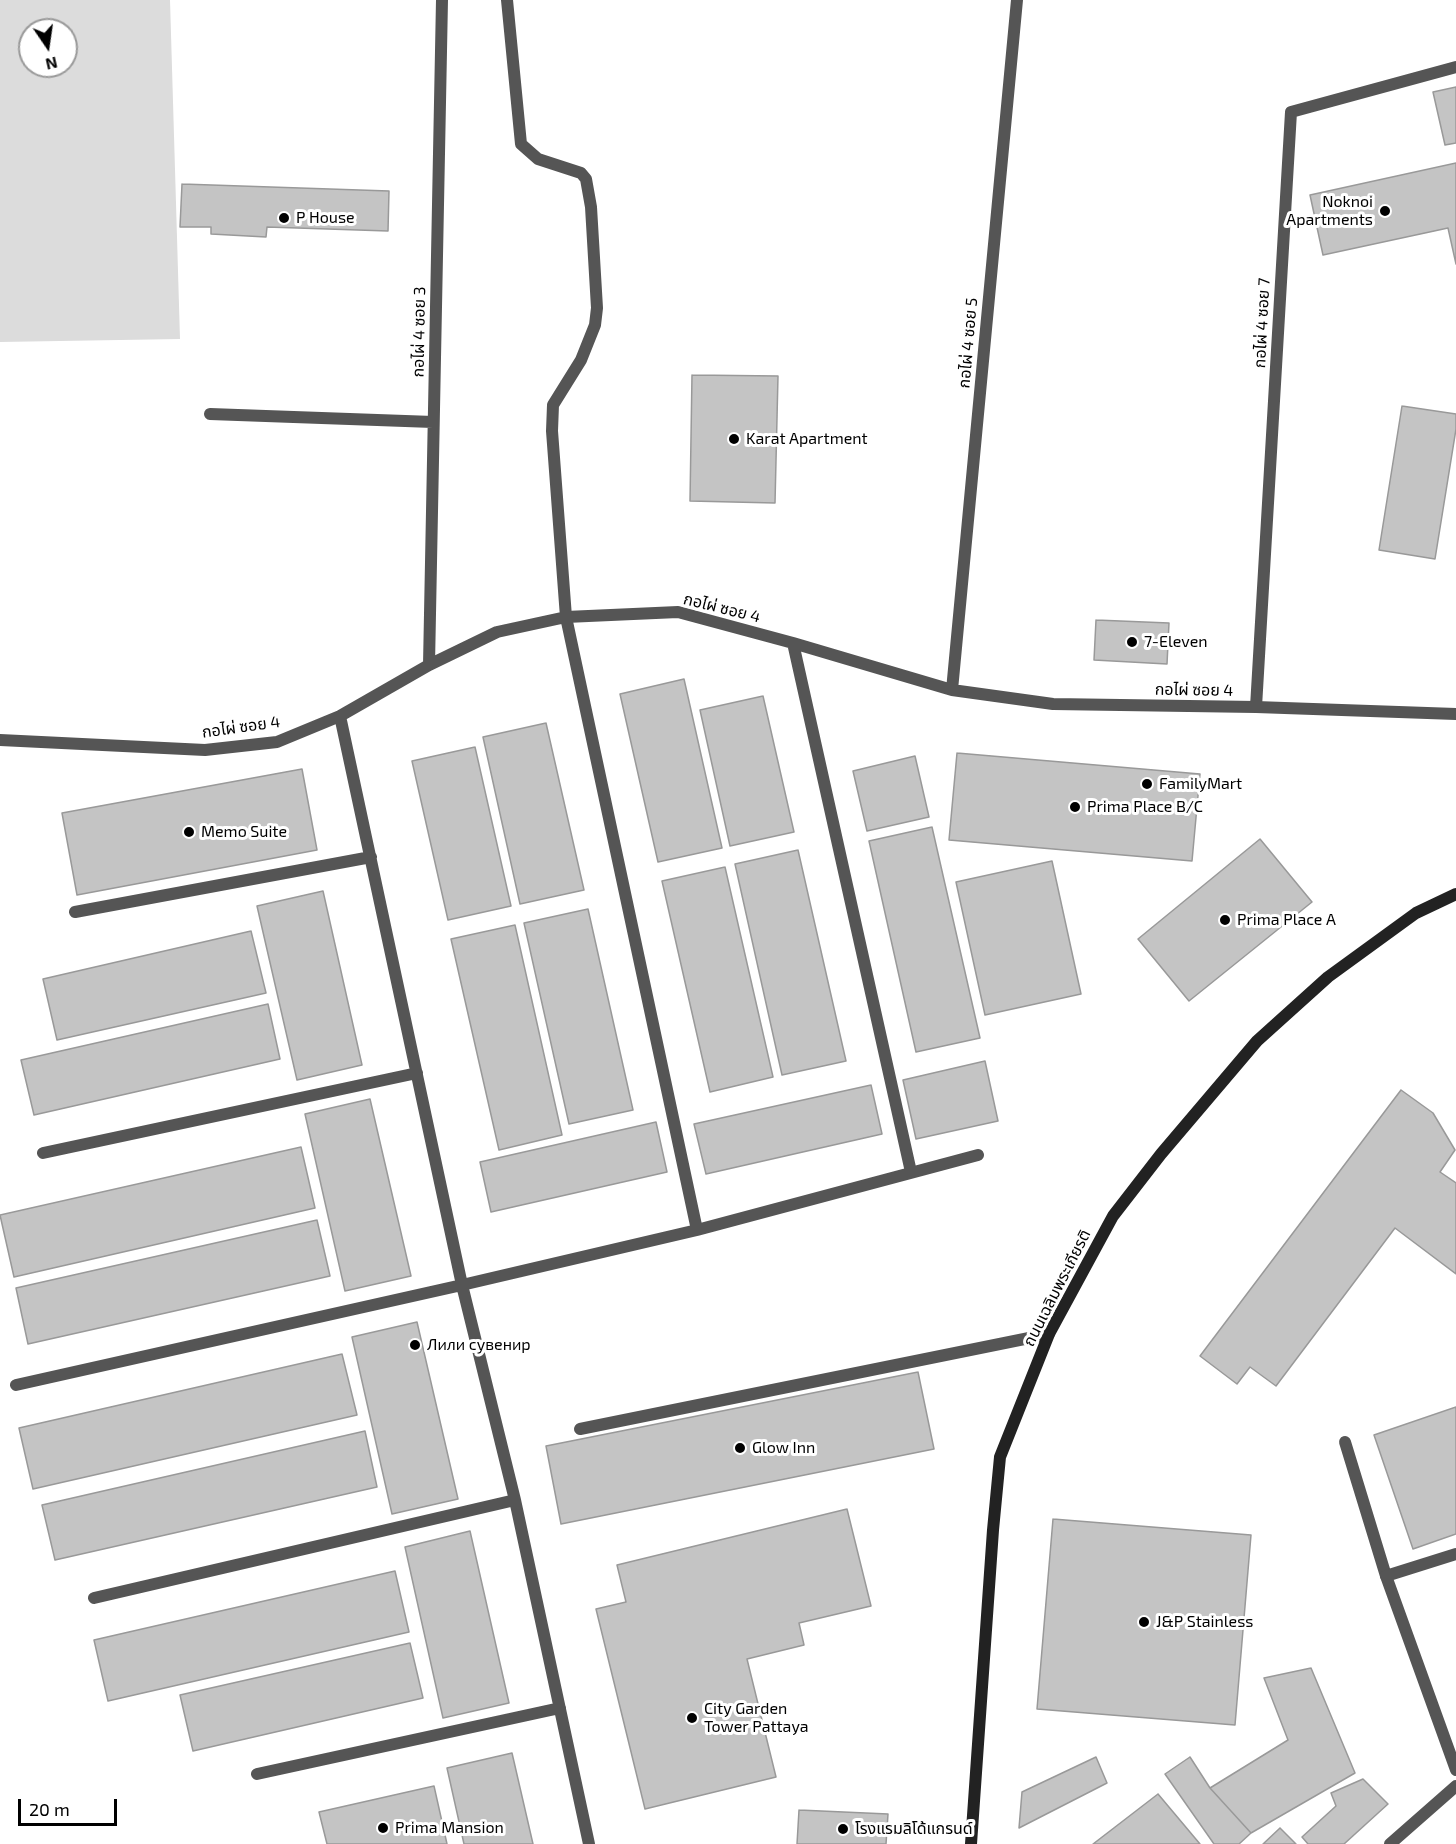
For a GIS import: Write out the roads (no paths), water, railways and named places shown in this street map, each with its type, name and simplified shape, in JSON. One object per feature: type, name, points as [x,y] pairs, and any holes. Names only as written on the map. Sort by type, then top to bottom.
[{"type":"main road","name":"ถนนเฉลิมพระเกียรติ","points":[[971,1844],[1000,1457],[1048,1334],[1113,1216],[1161,1154],[1257,1041],[1328,978],[1416,913],[1456,894]]},
{"type":"street","name":"กอไผ่ 4 ซอย 3","points":[[429,665],[442,0]]},
{"type":"street","points":[[507,0],[521,144],[538,159],[580,172],[586,178],[591,207],[597,308],[595,325],[581,360],[553,405],[552,431],[566,617],[697,1230]]},
{"type":"street","name":"กอไผ่ 4 ซอย 5","points":[[952,690],[1017,0]]},
{"type":"street","name":"กอไผ่ 4 ซอย 7","points":[[1256,707],[1291,112],[1456,67]]},
{"type":"street","points":[[210,414],[433,422]]},
{"type":"street","name":"กอไผ่ ซอย 4","points":[[0,740],[205,750],[277,742],[340,716],[429,665],[497,632],[566,617],[678,612],[952,690],[1053,704],[1256,707],[1456,714]]},
{"type":"street","points":[[793,643],[911,1172]]},
{"type":"street","points":[[340,716],[462,1286],[515,1500],[589,1844]]},
{"type":"street","points":[[75,912],[371,857]]},
{"type":"street","points":[[43,1153],[417,1073]]},
{"type":"street","points":[[16,1385],[462,1286],[697,1230],[978,1155]]},
{"type":"street","points":[[580,1430],[1048,1334]]},
{"type":"street","points":[[1345,1442],[1386,1576],[1456,1770]]},
{"type":"street","points":[[94,1598],[515,1500]]},
{"type":"street","points":[[1386,1576],[1456,1554]]},
{"type":"street","points":[[257,1774],[560,1708]]},
{"type":"street","points":[[1390,1844],[1456,1786]]},
{"type":"place","name":"Noknoi Apartments","points":[[1385,211]]},
{"type":"place","name":"P House","points":[[284,218]]},
{"type":"place","name":"Karat Apartment","points":[[734,439]]},
{"type":"place","name":"7-Eleven","points":[[1132,642]]},
{"type":"place","name":"FamilyMart","points":[[1147,784]]},
{"type":"place","name":"Prima Place B/C","points":[[1075,807]]},
{"type":"place","name":"Memo Suite","points":[[189,832]]},
{"type":"place","name":"Prima Place A","points":[[1225,920]]},
{"type":"place","name":"Лили сувенир","points":[[415,1345]]},
{"type":"place","name":"Glow Inn","points":[[740,1448]]},
{"type":"place","name":"J&P Stainless","points":[[1144,1622]]},
{"type":"place","name":"City Garden Tower Pattaya","points":[[692,1718]]},
{"type":"place","name":"Prima Mansion","points":[[383,1828]]},
{"type":"place","name":"โรงแรมลิโด้แกรนด์","points":[[843,1829]]}]
